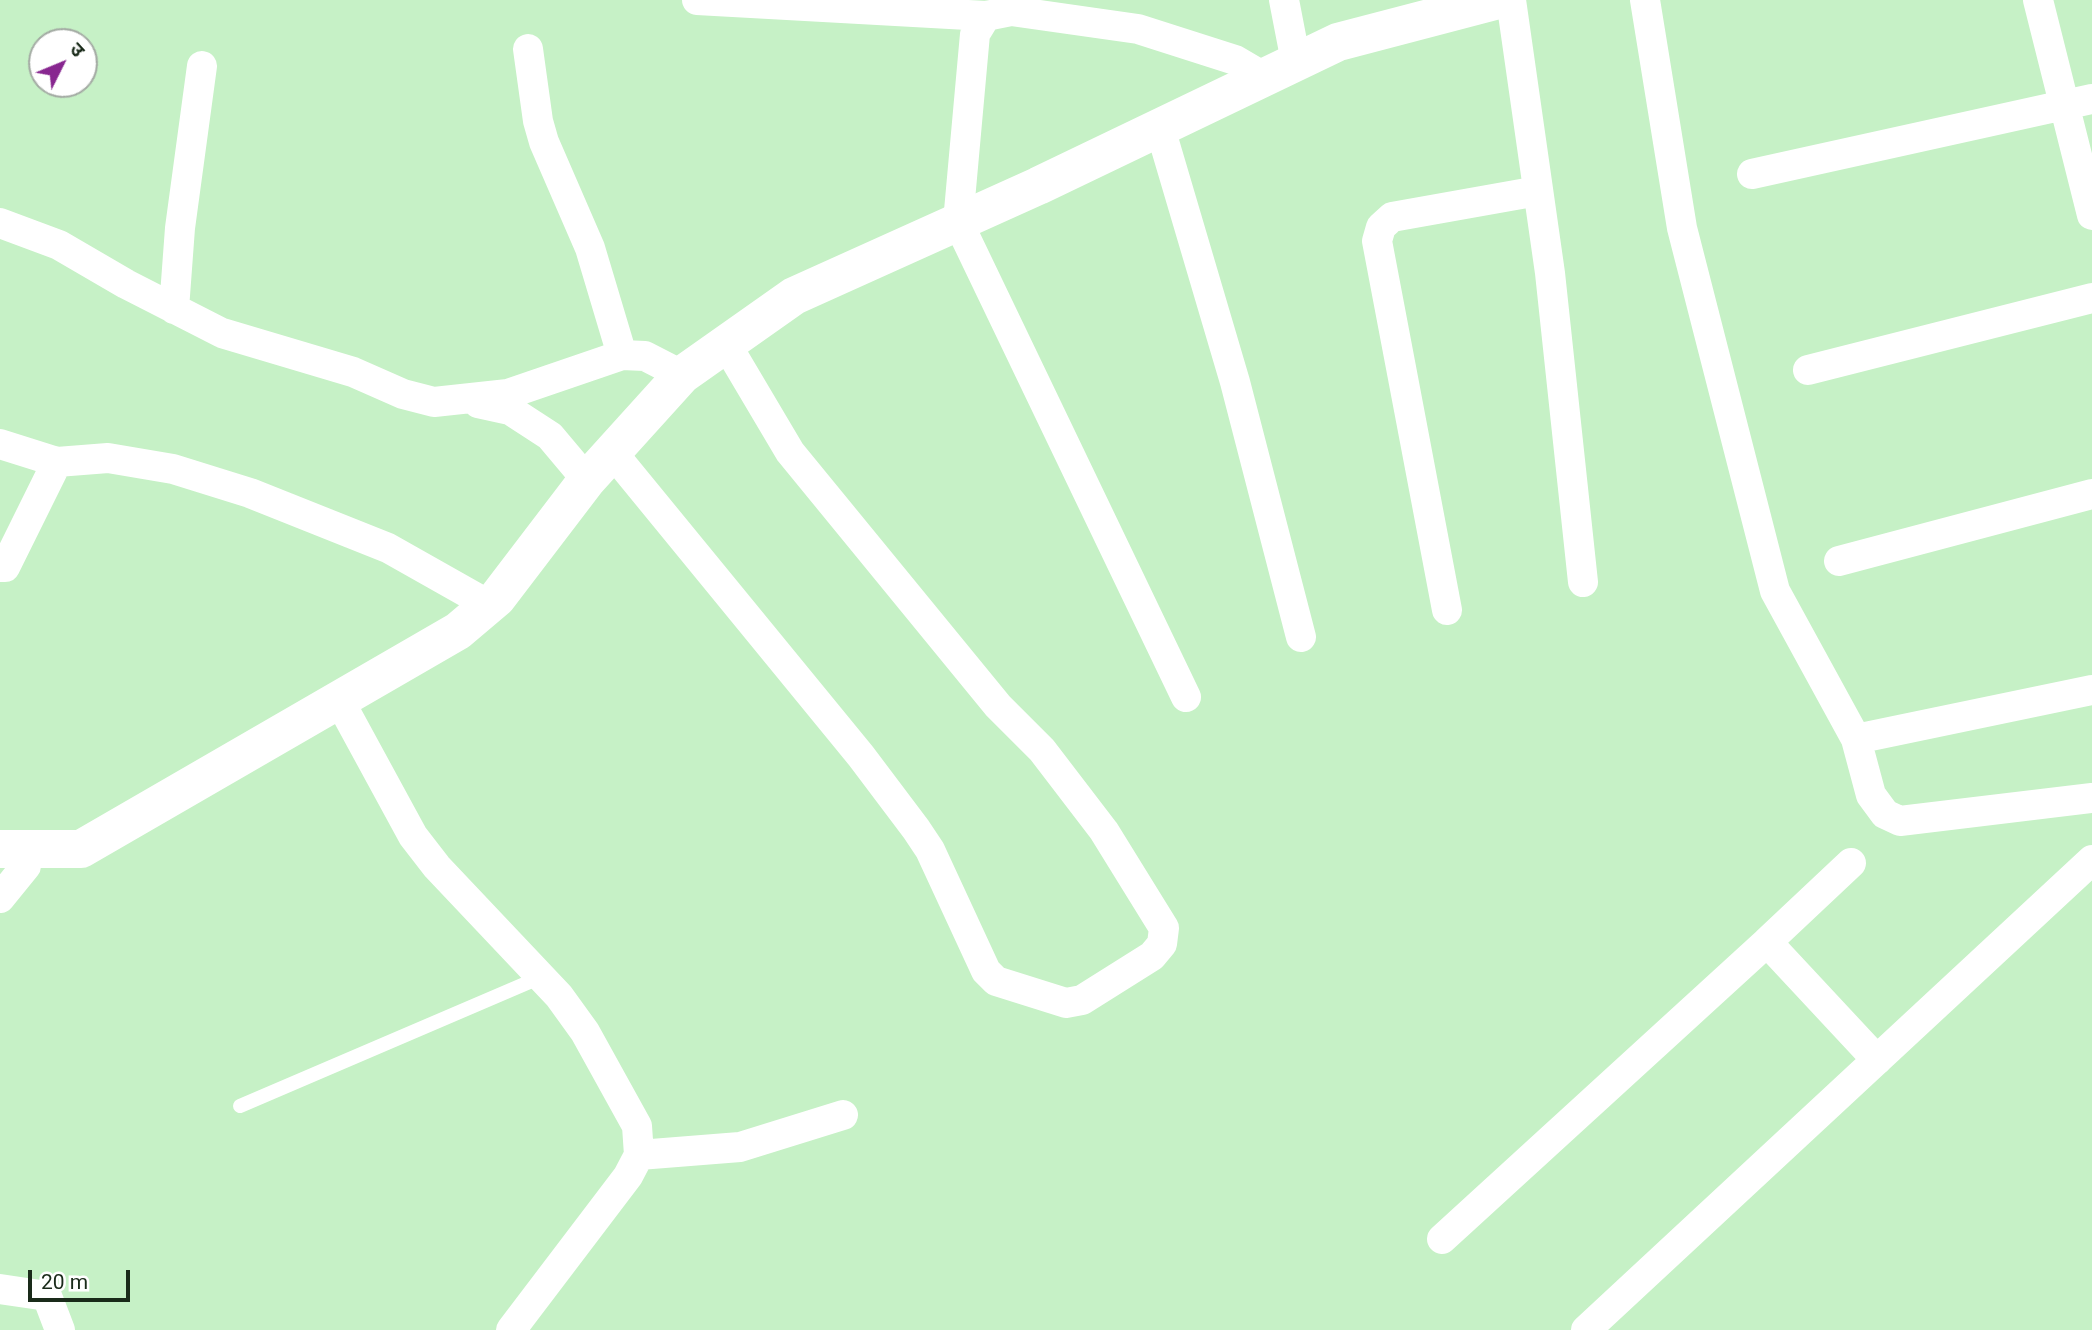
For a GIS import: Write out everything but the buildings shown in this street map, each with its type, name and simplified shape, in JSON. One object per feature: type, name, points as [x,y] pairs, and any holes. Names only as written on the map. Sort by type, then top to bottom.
[{"type":"street","points":[[696,0],[1003,9],[1138,29],[1235,60],[1280,69]]},
{"type":"street","points":[[1280,69],[1284,0]]},
{"type":"street","points":[[14,849],[81,849],[458,631],[489,605],[587,480],[681,375],[794,296],[1160,128],[1338,42],[1498,0]]},
{"type":"street","points":[[1511,0],[1538,191],[1583,582]]},
{"type":"street","points":[[1645,0],[1682,228],[1775,591],[1856,739],[1871,795],[1885,814],[1900,821],[2092,798]]},
{"type":"street","points":[[2038,0],[2078,103],[2092,215]]},
{"type":"street","points":[[1003,9],[975,34],[958,222],[1186,697]]},
{"type":"street","points":[[528,49],[538,121],[544,142],[590,248],[622,355]]},
{"type":"street","points":[[174,309],[180,228],[202,66]]},
{"type":"street","points":[[1752,174],[2078,103]]},
{"type":"street","points":[[1160,128],[1235,382],[1301,637]]},
{"type":"street","points":[[1447,610],[1377,241],[1381,227],[1392,217],[1538,191]]},
{"type":"street","points":[[0,223],[59,245],[174,309],[222,332],[352,372],[403,394],[434,402],[508,394],[622,355],[645,356],[681,375]]},
{"type":"street","points":[[1808,370],[2092,298]]},
{"type":"street","points":[[612,452],[861,756],[916,829],[930,850],[986,971],[996,981],[1066,1003],[1082,1000],[1152,956],[1162,944],[1164,928],[1104,831],[1042,750],[998,706],[790,452],[726,344]]},
{"type":"street","points":[[464,399],[510,410],[550,436],[587,480]]},
{"type":"street","points":[[0,444],[57,462],[108,458],[160,467],[250,493],[388,548],[489,605]]},
{"type":"street","points":[[0,567],[5,567],[57,462]]},
{"type":"street","points":[[1839,561],[2092,494]]},
{"type":"street","points":[[1856,739],[2092,690]]},
{"type":"street","points":[[339,700],[413,836],[437,867],[559,996],[592,1044],[637,1126],[639,1155],[628,1176],[511,1330]]},
{"type":"street","points":[[0,898],[26,866],[14,849]]},
{"type":"street","points":[[1586,1330],[2092,860]]},
{"type":"street","points":[[1442,1239],[1850,863]]},
{"type":"street","points":[[1767,942],[1877,1060]]},
{"type":"street","points":[[639,1155],[740,1147],[843,1115]]},
{"type":"street","points":[[0,1289],[47,1296],[60,1330]]},
{"type":"lane","points":[[240,1106],[541,977]]}]
